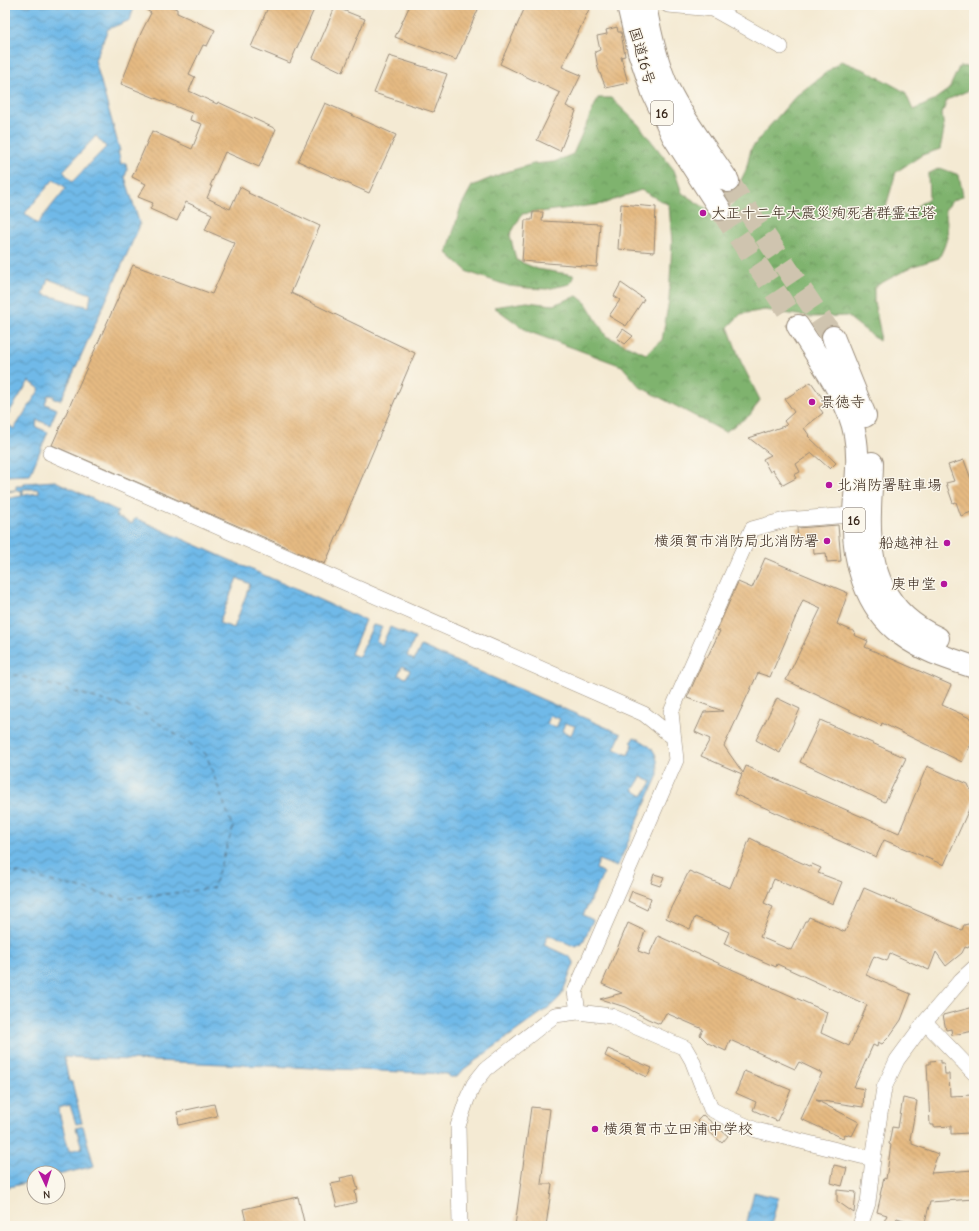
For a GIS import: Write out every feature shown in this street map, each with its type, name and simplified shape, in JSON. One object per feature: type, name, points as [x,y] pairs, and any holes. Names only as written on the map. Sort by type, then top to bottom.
[{"type":"highway","name":"国道16号","points":[[628,5],[645,73],[673,136],[690,144],[728,181]]},
{"type":"highway","name":"国道16号","points":[[645,5],[654,49],[660,67],[690,144],[720,209]]},
{"type":"highway","name":"16","points":[[798,326],[843,398],[849,412],[855,435],[862,514],[871,549],[874,569],[884,592],[899,612],[912,624],[928,634],[974,651]]},
{"type":"highway","name":"16","points":[[833,337],[861,404],[870,434],[872,455],[855,550],[860,574],[870,598],[887,621],[902,635],[919,646],[974,667]]},
{"type":"street","points":[[668,5],[713,10],[782,47]]},
{"type":"street","points":[[50,453],[644,714],[674,738]]},
{"type":"street","points":[[578,1012],[575,992],[676,760],[671,712],[690,672],[752,528],[785,520],[862,514]]},
{"type":"street","points":[[860,1226],[868,1202],[884,1088],[897,1060],[925,1022],[961,980],[974,968]]},
{"type":"street","points":[[460,1226],[458,1126],[467,1099],[474,1084],[486,1069],[555,1015],[578,1012],[611,1016],[685,1048],[692,1060],[711,1109],[756,1130],[873,1159]]},
{"type":"street","points":[[925,1022],[974,1073]]},
{"type":"green space","points":[[841,61],[867,71],[905,92],[913,110],[931,102],[949,89],[959,67],[974,66],[974,81],[967,91],[947,100],[942,114],[944,130],[940,149],[922,155],[896,172],[885,210],[911,217],[913,209],[929,198],[928,174],[940,168],[959,175],[963,196],[952,201],[945,210],[947,235],[945,245],[939,258],[911,267],[874,287],[874,302],[880,330],[879,341],[847,316],[810,317],[765,310],[741,314],[728,327],[741,362],[760,400],[750,415],[725,432],[640,387],[622,366],[527,331],[494,307],[527,302],[553,305],[577,296],[586,303],[606,336],[646,354],[662,340],[669,300],[672,242],[669,205],[641,190],[603,204],[522,214],[510,235],[516,260],[537,269],[574,275],[570,284],[547,289],[509,286],[468,272],[447,253],[461,206],[472,186],[503,173],[533,164],[554,162],[573,154],[598,98],[611,98],[638,124],[674,170],[682,193],[716,215],[727,212],[733,203],[738,186],[746,170],[751,149],[796,96]]},
{"type":"water","points":[[5,5],[130,5],[134,7],[130,20],[108,29],[95,60],[120,151],[118,151],[121,164],[126,163],[127,170],[125,177],[140,225],[61,400],[54,399],[54,396],[48,395],[45,404],[57,409],[50,425],[37,420],[36,427],[48,432],[30,475],[5,476],[5,422],[14,429],[40,389],[29,381],[5,419]],"holes":[[[96,136],[106,147],[72,182],[63,171]],[[54,179],[66,188],[37,224],[25,213]],[[48,279],[91,294],[89,307],[43,294]]]},
{"type":"water","points":[[55,481],[118,511],[116,516],[132,524],[135,518],[365,620],[351,654],[359,657],[373,625],[382,627],[376,641],[382,645],[390,627],[415,638],[407,656],[414,660],[421,646],[621,734],[614,749],[628,755],[633,744],[631,742],[634,737],[650,747],[656,756],[658,775],[617,867],[599,860],[596,869],[604,873],[583,915],[593,920],[582,944],[576,947],[548,935],[544,945],[570,957],[574,964],[561,996],[552,1005],[464,1069],[457,1077],[449,1077],[448,1074],[64,1057],[69,1081],[72,1082],[82,1123],[76,1124],[70,1105],[58,1108],[69,1151],[82,1148],[76,1128],[83,1126],[94,1166],[66,1173],[66,1165],[26,1165],[26,1183],[5,1188],[5,499],[22,496],[21,490],[5,491],[16,490],[16,486],[23,486],[24,483]],"holes":[[[23,489],[39,489],[39,493],[23,495]],[[237,578],[250,584],[234,628],[219,623]],[[402,666],[410,670],[406,678],[398,675]],[[550,716],[560,719],[556,728],[547,724]],[[565,723],[575,726],[571,735],[562,731]],[[641,777],[652,782],[643,796],[633,790]]]},
{"type":"water","points":[[754,1192],[778,1198],[771,1226],[746,1226]]},
{"type":"building","points":[[139,5],[167,5],[177,9],[177,13],[215,30],[207,46],[203,45],[189,74],[195,77],[189,91],[217,104],[218,102],[276,129],[259,167],[225,152],[210,186],[212,186],[207,198],[230,209],[240,187],[249,192],[248,193],[320,226],[291,293],[415,353],[325,564],[52,445],[133,265],[212,294],[235,243],[205,230],[212,214],[186,202],[177,221],[150,209],[153,203],[138,197],[146,184],[132,177],[152,131],[192,149],[202,124],[190,120],[192,113],[121,84],[141,33],[151,13]]},
{"type":"building","points":[[269,5],[316,5],[290,63],[251,47]]},
{"type":"building","points":[[410,5],[480,5],[456,60],[395,37]]},
{"type":"building","points":[[526,5],[591,5],[562,67],[581,75],[566,106],[576,111],[560,151],[537,140],[560,93],[500,64]]},
{"type":"building","points":[[335,7],[365,19],[343,72],[313,58]]},
{"type":"building","points":[[617,27],[618,32],[621,32],[625,56],[621,57],[628,83],[606,88],[598,68],[595,52],[600,50],[597,36],[607,34],[606,30]]},
{"type":"building","points":[[389,56],[447,74],[433,112],[374,93]]},
{"type":"building","points":[[325,103],[396,135],[369,193],[298,161]]},
{"type":"building","points":[[621,204],[656,207],[654,252],[618,249]]},
{"type":"building","points":[[533,212],[543,212],[542,221],[600,224],[597,267],[522,261],[525,220],[532,220]]},
{"type":"building","points":[[621,283],[644,299],[626,326],[609,316],[620,300],[614,296]]},
{"type":"building","points":[[623,329],[633,336],[625,344],[617,338]]},
{"type":"building","points":[[811,382],[826,403],[819,407],[823,413],[804,428],[809,435],[808,436],[836,463],[830,469],[812,453],[796,464],[800,472],[794,475],[796,478],[783,485],[773,470],[770,472],[763,459],[771,455],[749,438],[787,425],[784,421],[794,412],[785,399]]},
{"type":"building","points":[[964,460],[971,479],[974,478],[974,511],[961,516],[956,502],[953,503],[946,483],[954,481],[948,465]]},
{"type":"building","points":[[838,525],[841,561],[827,562],[826,553],[814,554],[813,539],[798,540],[797,528]]},
{"type":"building","points":[[765,558],[848,593],[837,624],[855,632],[854,635],[868,641],[865,647],[951,685],[942,705],[974,720],[974,738],[962,762],[882,723],[881,726],[786,680],[821,608],[803,600],[770,677],[758,673],[724,746],[743,773],[746,766],[899,833],[927,766],[968,784],[974,798],[944,865],[884,840],[876,857],[734,794],[742,774],[701,756],[710,739],[695,732],[704,712],[723,711],[687,698],[705,657],[707,658],[720,631],[717,630],[738,582],[752,588]]},
{"type":"building","points":[[777,698],[800,709],[780,753],[756,740]]},
{"type":"building","points":[[820,720],[906,758],[885,802],[800,762]]},
{"type":"building","points":[[750,838],[811,867],[812,864],[821,868],[818,873],[842,882],[833,904],[774,879],[764,903],[773,907],[760,937],[791,950],[805,921],[807,921],[809,917],[845,932],[864,888],[962,930],[964,925],[968,924],[972,925],[974,930],[974,946],[970,945],[968,948],[965,947],[962,953],[946,966],[936,952],[929,970],[890,953],[887,961],[874,956],[866,975],[911,994],[901,1020],[889,1037],[882,1044],[878,1042],[877,1047],[873,1045],[854,1087],[864,1089],[863,1107],[816,1100],[859,1122],[852,1136],[845,1134],[843,1138],[801,1119],[822,1073],[799,1062],[795,1069],[730,1040],[726,1051],[708,1043],[700,1035],[703,1029],[666,1013],[660,1024],[625,1007],[600,999],[622,993],[602,984],[628,923],[645,931],[638,951],[649,955],[658,936],[827,1012],[821,1033],[849,1046],[867,1005],[777,964],[776,967],[724,944],[729,932],[695,917],[690,929],[666,918],[689,871],[730,888]]},
{"type":"building","points":[[654,874],[664,877],[660,886],[651,883]]},
{"type":"building","points":[[632,891],[651,898],[647,910],[628,901]]},
{"type":"building","points":[[974,1007],[974,1031],[952,1035],[951,1029],[946,1030],[943,1015]]},
{"type":"building","points":[[608,1049],[652,1068],[647,1077],[605,1056]]},
{"type":"building","points":[[941,1060],[941,1063],[944,1063],[945,1074],[949,1074],[950,1096],[974,1095],[974,1125],[969,1125],[969,1133],[951,1134],[951,1126],[934,1127],[934,1125],[930,1125],[927,1064],[930,1064],[930,1061]]},
{"type":"building","points":[[744,1071],[791,1090],[777,1121],[753,1110],[756,1102],[736,1093]]},
{"type":"building","points":[[903,1098],[917,1101],[910,1139],[912,1140],[912,1144],[938,1154],[931,1173],[974,1170],[974,1199],[930,1202],[924,1226],[897,1218],[893,1226],[882,1226],[887,1215],[877,1212],[884,1178],[886,1179],[892,1127],[898,1128]]},
{"type":"building","points":[[214,1104],[217,1116],[179,1125],[177,1112]]},
{"type":"building","points":[[531,1107],[550,1109],[541,1184],[552,1184],[546,1226],[515,1226]]},
{"type":"building","points":[[703,1115],[728,1136],[722,1143],[697,1121]]},
{"type":"building","points":[[834,1165],[847,1168],[842,1186],[831,1183]]},
{"type":"building","points":[[354,1175],[358,1190],[355,1191],[357,1202],[337,1207],[331,1184],[341,1182],[340,1178]]},
{"type":"building","points":[[837,1190],[856,1192],[854,1213],[837,1201]]},
{"type":"building","points":[[298,1197],[305,1226],[247,1226],[243,1209]]},
{"type":"ferry route","points":[[5,672],[140,711],[206,754],[233,828],[213,888],[125,899],[5,870]]},
{"type":"tunnel","points":[[728,181],[833,337]]},
{"type":"tunnel","points":[[720,209],[798,326]]},
{"type":"place","name":"大正十二年大震災殉死者群霊宝塔","points":[[703,213]]},
{"type":"place","name":"景徳寺","points":[[812,402]]},
{"type":"place","name":"北消防署駐車場","points":[[829,485]]},
{"type":"place","name":"横須賀市消防局北消防署","points":[[827,541]]},
{"type":"place","name":"船越神社","points":[[947,543]]},
{"type":"place","name":"庚申堂","points":[[944,584]]},
{"type":"place","name":"横須賀市立田浦中学校","points":[[595,1129]]}]
